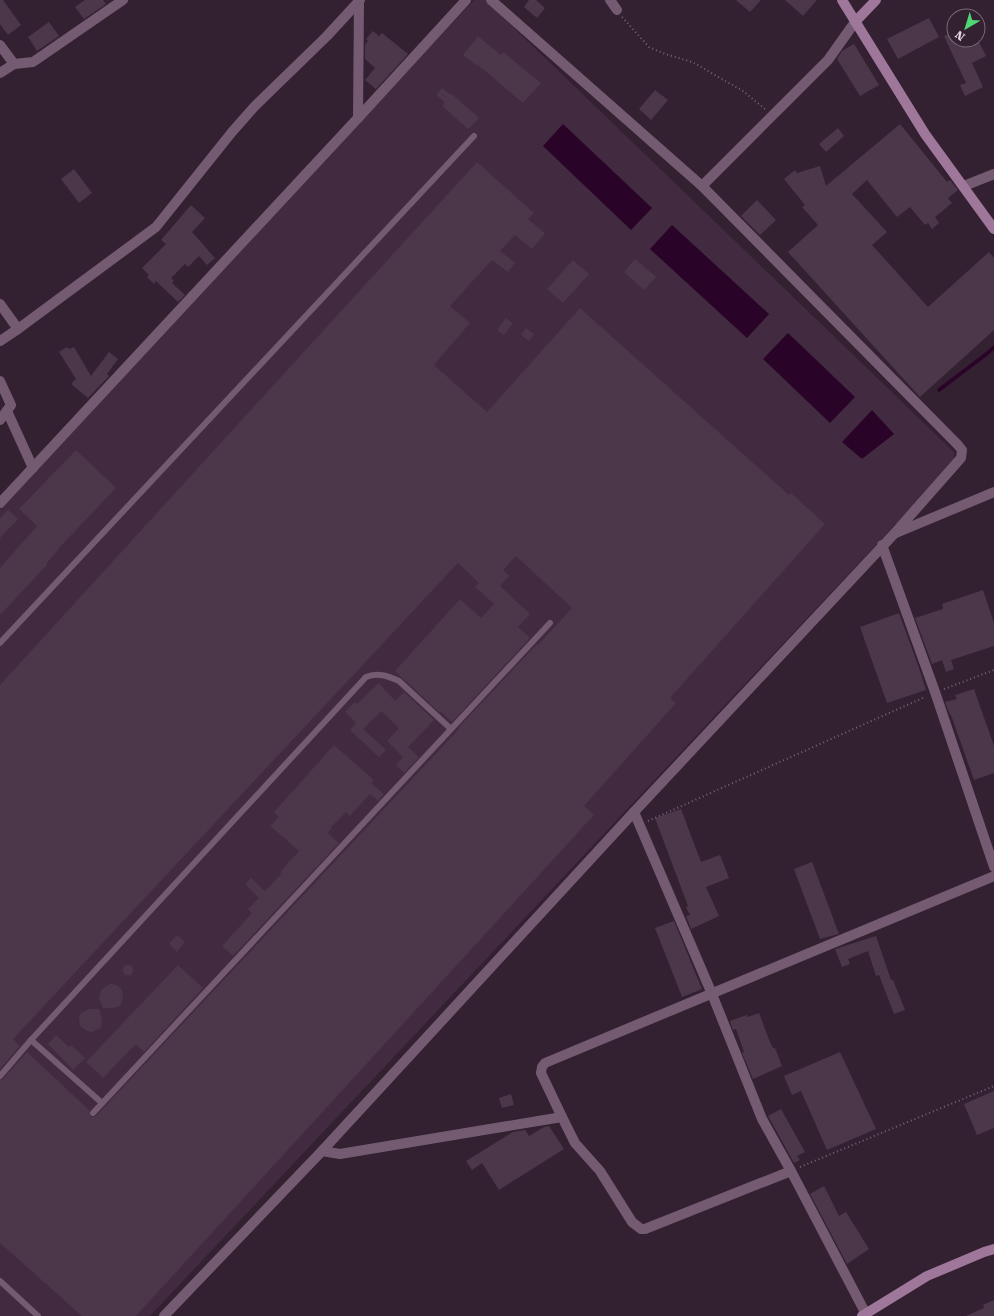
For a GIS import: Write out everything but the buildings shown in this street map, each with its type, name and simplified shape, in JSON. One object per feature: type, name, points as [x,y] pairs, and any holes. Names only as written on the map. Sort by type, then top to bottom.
[{"type":"street","points":[[0,73],[14,64],[33,62],[124,0]]},
{"type":"street","points":[[358,118],[360,0]]},
{"type":"street","points":[[0,341],[156,227],[232,132],[254,107],[327,36],[360,0]]},
{"type":"street","points":[[0,503],[466,0]]},
{"type":"street","points":[[164,1316],[322,1151],[634,812],[882,545],[893,535],[961,458],[962,450],[702,186],[491,0]]},
{"type":"street","points":[[610,0],[617,10]]},
{"type":"street","points":[[842,0],[925,134],[994,229]]},
{"type":"street","points":[[702,186],[828,60],[855,22],[876,0]]},
{"type":"street","points":[[0,45],[14,64]]},
{"type":"street","points":[[964,186],[994,174]]},
{"type":"street","points":[[0,304],[18,329]]},
{"type":"street","points":[[0,381],[12,405],[0,420]]},
{"type":"street","points":[[6,411],[32,468]]},
{"type":"street","points":[[893,535],[994,492]]},
{"type":"street","points":[[882,545],[936,692],[994,867]]},
{"type":"street","points":[[634,812],[712,994],[762,1119],[791,1171],[864,1315],[927,1276],[994,1249]]},
{"type":"street","points":[[791,1171],[645,1229],[640,1228],[632,1222],[600,1171],[575,1142],[541,1073],[542,1067],[545,1063],[994,876]]},
{"type":"street","points":[[322,1151],[340,1154],[562,1117]]},
{"type":"lane","points":[[0,643],[474,136]]},
{"type":"lane","points":[[93,1113],[550,623]]},
{"type":"lane","points":[[0,1076],[31,1040],[366,677],[380,674],[399,681],[451,729]]},
{"type":"lane","points":[[31,1040],[102,1103]]},
{"type":"lane","points":[[0,1281],[38,1316]]},
{"type":"path","points":[[617,10],[649,48],[692,62],[713,73],[744,91],[772,115]]},
{"type":"path","points":[[640,825],[936,692],[994,670]]},
{"type":"path","points":[[791,1171],[994,1086]]},
{"type":"shaded area","points":[[474,0],[485,0],[954,452],[955,461],[150,1316],[0,1316],[0,503]]},
{"type":"shaded area","points":[[563,124],[652,208],[631,230],[543,146]]},
{"type":"shaded area","points":[[672,225],[769,314],[747,338],[650,249]]},
{"type":"shaded area","points":[[788,333],[855,397],[830,423],[763,359]]},
{"type":"shaded area","points":[[872,410],[894,434],[862,459],[842,442]]},
{"type":"waterway","points":[[939,390],[994,347]]}]
